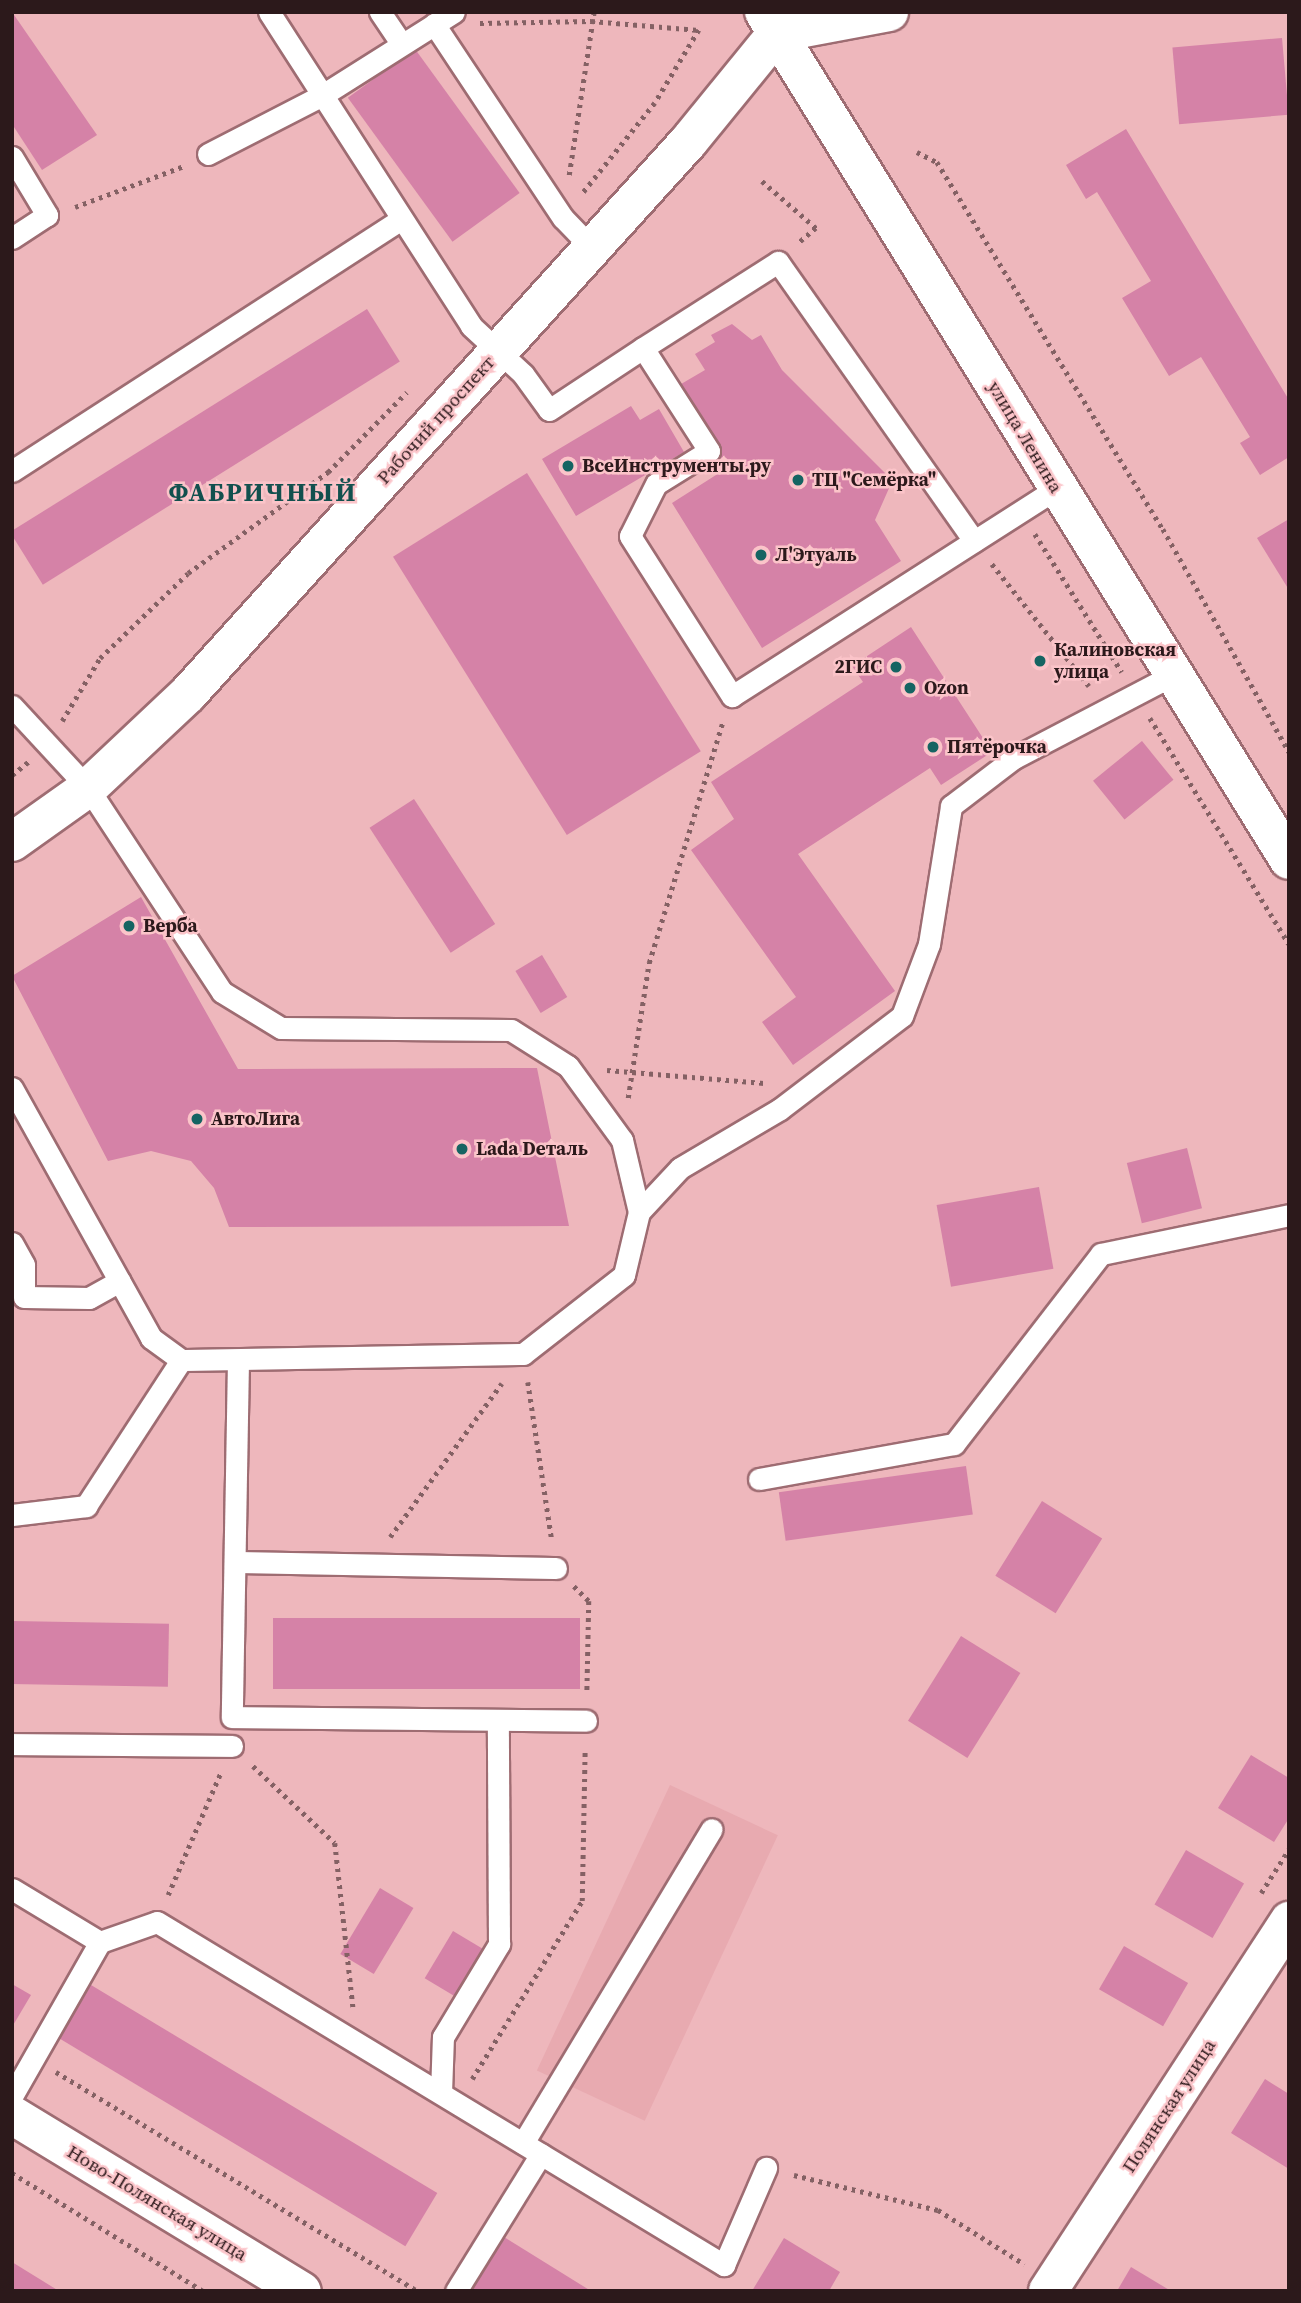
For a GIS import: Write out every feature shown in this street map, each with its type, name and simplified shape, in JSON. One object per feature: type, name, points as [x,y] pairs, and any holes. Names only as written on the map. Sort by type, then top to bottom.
[{"type":"street","points":[[771,23],[890,12]]},
{"type":"street","name":"Рабочий проспект","points":[[12,842],[88,788],[188,694],[591,247],[771,23]]},
{"type":"street","name":"улица Ленина","points":[[771,23],[1171,676],[1289,860]]},
{"type":"street","name":"Полянская улица","points":[[1040,2280],[1289,1922]]},
{"type":"street","name":"Ново-Полянская улица","points":[[12,2115],[302,2291]]},
{"type":"lane","points":[[269,12],[401,219],[496,354],[523,374],[549,410],[778,262],[974,541]]},
{"type":"lane","points":[[380,12],[401,43]]},
{"type":"lane","points":[[208,154],[321,96],[454,12]]},
{"type":"lane","points":[[435,24],[563,218],[591,247]]},
{"type":"lane","points":[[12,157],[47,215],[12,238]]},
{"type":"lane","points":[[12,471],[401,219]]},
{"type":"lane","points":[[643,348],[709,451],[656,484],[630,536],[732,696],[1056,489]]},
{"type":"lane","points":[[639,1212],[680,1168],[809,1087],[902,1016],[929,944],[951,806],[1014,758],[1171,676]]},
{"type":"lane","points":[[12,706],[88,788],[222,992],[281,1028],[511,1030],[568,1066],[622,1140],[639,1212],[624,1275],[523,1354],[181,1360],[152,1338],[12,1088]]},
{"type":"lane","points":[[759,1479],[954,1444],[1101,1254],[1289,1215]]},
{"type":"lane","points":[[12,1243],[24,1265],[18,1297],[89,1298],[120,1281]]},
{"type":"lane","points":[[12,1515],[86,1506],[181,1360]]},
{"type":"lane","points":[[238,1360],[232,1717],[586,1721]]},
{"type":"lane","points":[[235,1562],[556,1568]]},
{"type":"lane","points":[[449,2099],[443,2038],[499,1944],[498,1720]]},
{"type":"lane","points":[[12,1745],[232,1746]]},
{"type":"lane","points":[[456,2291],[532,2149],[712,1829]]},
{"type":"lane","points":[[12,1889],[100,1942]]},
{"type":"lane","points":[[12,2096],[100,1942],[157,1922],[724,2265],[766,2168]]},
{"type":"path","points":[[563,218],[594,12]]},
{"type":"path","points":[[435,24],[591,21],[699,30],[654,103],[563,218]]},
{"type":"path","points":[[917,152],[937,162],[1163,529],[1289,752]]},
{"type":"path","points":[[47,215],[145,184],[208,154]]},
{"type":"path","points":[[762,181],[816,228]]},
{"type":"path","points":[[12,775],[48,745],[100,658],[188,573],[328,472],[414,384]]},
{"type":"path","points":[[1021,511],[1289,944]]},
{"type":"path","points":[[974,541],[1107,709]]},
{"type":"path","points":[[622,1140],[649,963],[732,696]]},
{"type":"path","points":[[568,1066],[809,1087]]},
{"type":"path","points":[[370,1564],[523,1354]]},
{"type":"path","points":[[449,2099],[582,1901],[586,1721]]},
{"type":"path","points":[[157,1922],[232,1746],[335,1843],[358,2043]]},
{"type":"path","points":[[33,2059],[417,2291]]},
{"type":"path","points":[[766,2168],[938,2210],[1040,2280]]},
{"type":"path","points":[[12,2173],[203,2291]]},
{"type":"shaded area","points":[[670,1785],[778,1835],[645,2121],[537,2070]]},
{"type":"building","points":[[12,12],[97,135],[42,170],[12,124]]},
{"type":"building","points":[[1282,38],[1289,115],[1179,124],[1172,48]]},
{"type":"building","points":[[415,49],[520,193],[452,242],[348,98]]},
{"type":"building","points":[[1126,129],[1289,400],[1289,457],[1260,475],[1240,443],[1250,437],[1201,357],[1169,376],[1122,298],[1151,281],[1097,192],[1086,199],[1066,165]]},
{"type":"building","points":[[367,309],[400,362],[43,585],[12,535],[12,531]]},
{"type":"building","name":"ТЦ \"Семёрка\"","points":[[732,324],[752,340],[761,335],[782,370],[885,473],[890,486],[875,520],[901,561],[762,648],[672,503],[727,468],[676,387],[705,370],[695,354],[715,342],[711,335]]},
{"type":"building","points":[[631,406],[640,420],[659,409],[684,452],[576,516],[542,459]]},
{"type":"building","points":[[527,473],[701,751],[567,835],[393,557]]},
{"type":"building","points":[[1289,519],[1289,590],[1257,538]]},
{"type":"building","points":[[911,627],[992,752],[941,785],[930,768],[798,854],[895,991],[793,1065],[762,1022],[796,997],[691,850],[734,819],[711,782],[863,682],[852,666]]},
{"type":"building","points":[[1142,741],[1173,780],[1125,820],[1093,781]]},
{"type":"building","points":[[414,799],[495,924],[451,953],[370,828]]},
{"type":"building","points":[[141,897],[238,1069],[537,1068],[569,1226],[229,1227],[214,1188],[191,1161],[151,1151],[108,1161],[12,976]]},
{"type":"building","points":[[542,955],[567,997],[541,1013],[515,971]]},
{"type":"building","points":[[1187,1148],[1202,1208],[1142,1223],[1127,1163]]},
{"type":"building","points":[[1039,1187],[1053,1269],[951,1287],[937,1205]]},
{"type":"building","points":[[966,1466],[973,1515],[786,1541],[779,1492]]},
{"type":"building","points":[[1042,1501],[1102,1539],[1056,1613],[995,1576]]},
{"type":"building","points":[[273,1618],[580,1618],[580,1689],[273,1689]]},
{"type":"building","points":[[12,1621],[169,1624],[168,1687],[12,1684]]},
{"type":"building","points":[[961,1636],[1020,1673],[967,1758],[908,1721]]},
{"type":"building","points":[[1251,1755],[1289,1778],[1289,1818],[1274,1842],[1218,1808]]},
{"type":"building","points":[[1186,1850],[1244,1883],[1213,1938],[1154,1905]]},
{"type":"building","points":[[380,1888],[413,1908],[374,1974],[340,1954]]},
{"type":"building","points":[[453,1931],[486,1951],[458,1998],[425,1978]]},
{"type":"building","points":[[1124,1946],[1188,1983],[1163,2026],[1099,1989]]},
{"type":"building","points":[[12,1984],[31,1995],[12,2027]]},
{"type":"building","points":[[91,1985],[437,2193],[405,2246],[59,2038]]},
{"type":"building","points":[[1265,2079],[1289,2094],[1289,2169],[1231,2133]]},
{"type":"building","points":[[504,2237],[591,2291],[471,2291]]},
{"type":"building","points":[[784,2238],[840,2272],[829,2291],[752,2291]]},
{"type":"building","points":[[12,2262],[59,2291],[12,2291]]},
{"type":"building","points":[[1131,2267],[1171,2291],[1117,2291]]},
{"type":"place","name":"ВсеИнструменты.ру","points":[[568,466]]},
{"type":"place","name":"ТЦ \"Семёрка\"","points":[[798,480]]},
{"type":"place","name":"Л'Этуаль","points":[[761,555]]},
{"type":"place","name":"Калиновская улица","points":[[1040,661]]},
{"type":"place","name":"2ГИС","points":[[896,667]]},
{"type":"place","name":"Ozon","points":[[910,688]]},
{"type":"place","name":"Пятёрочка","points":[[933,747]]},
{"type":"place","name":"Верба","points":[[129,926]]},
{"type":"place","name":"АвтоЛига","points":[[197,1119]]},
{"type":"place","name":"Lada Dеталь","points":[[462,1149]]},
{"type":"district","name":"ФАБРИЧНЫЙ","points":[[263,493]]}]
